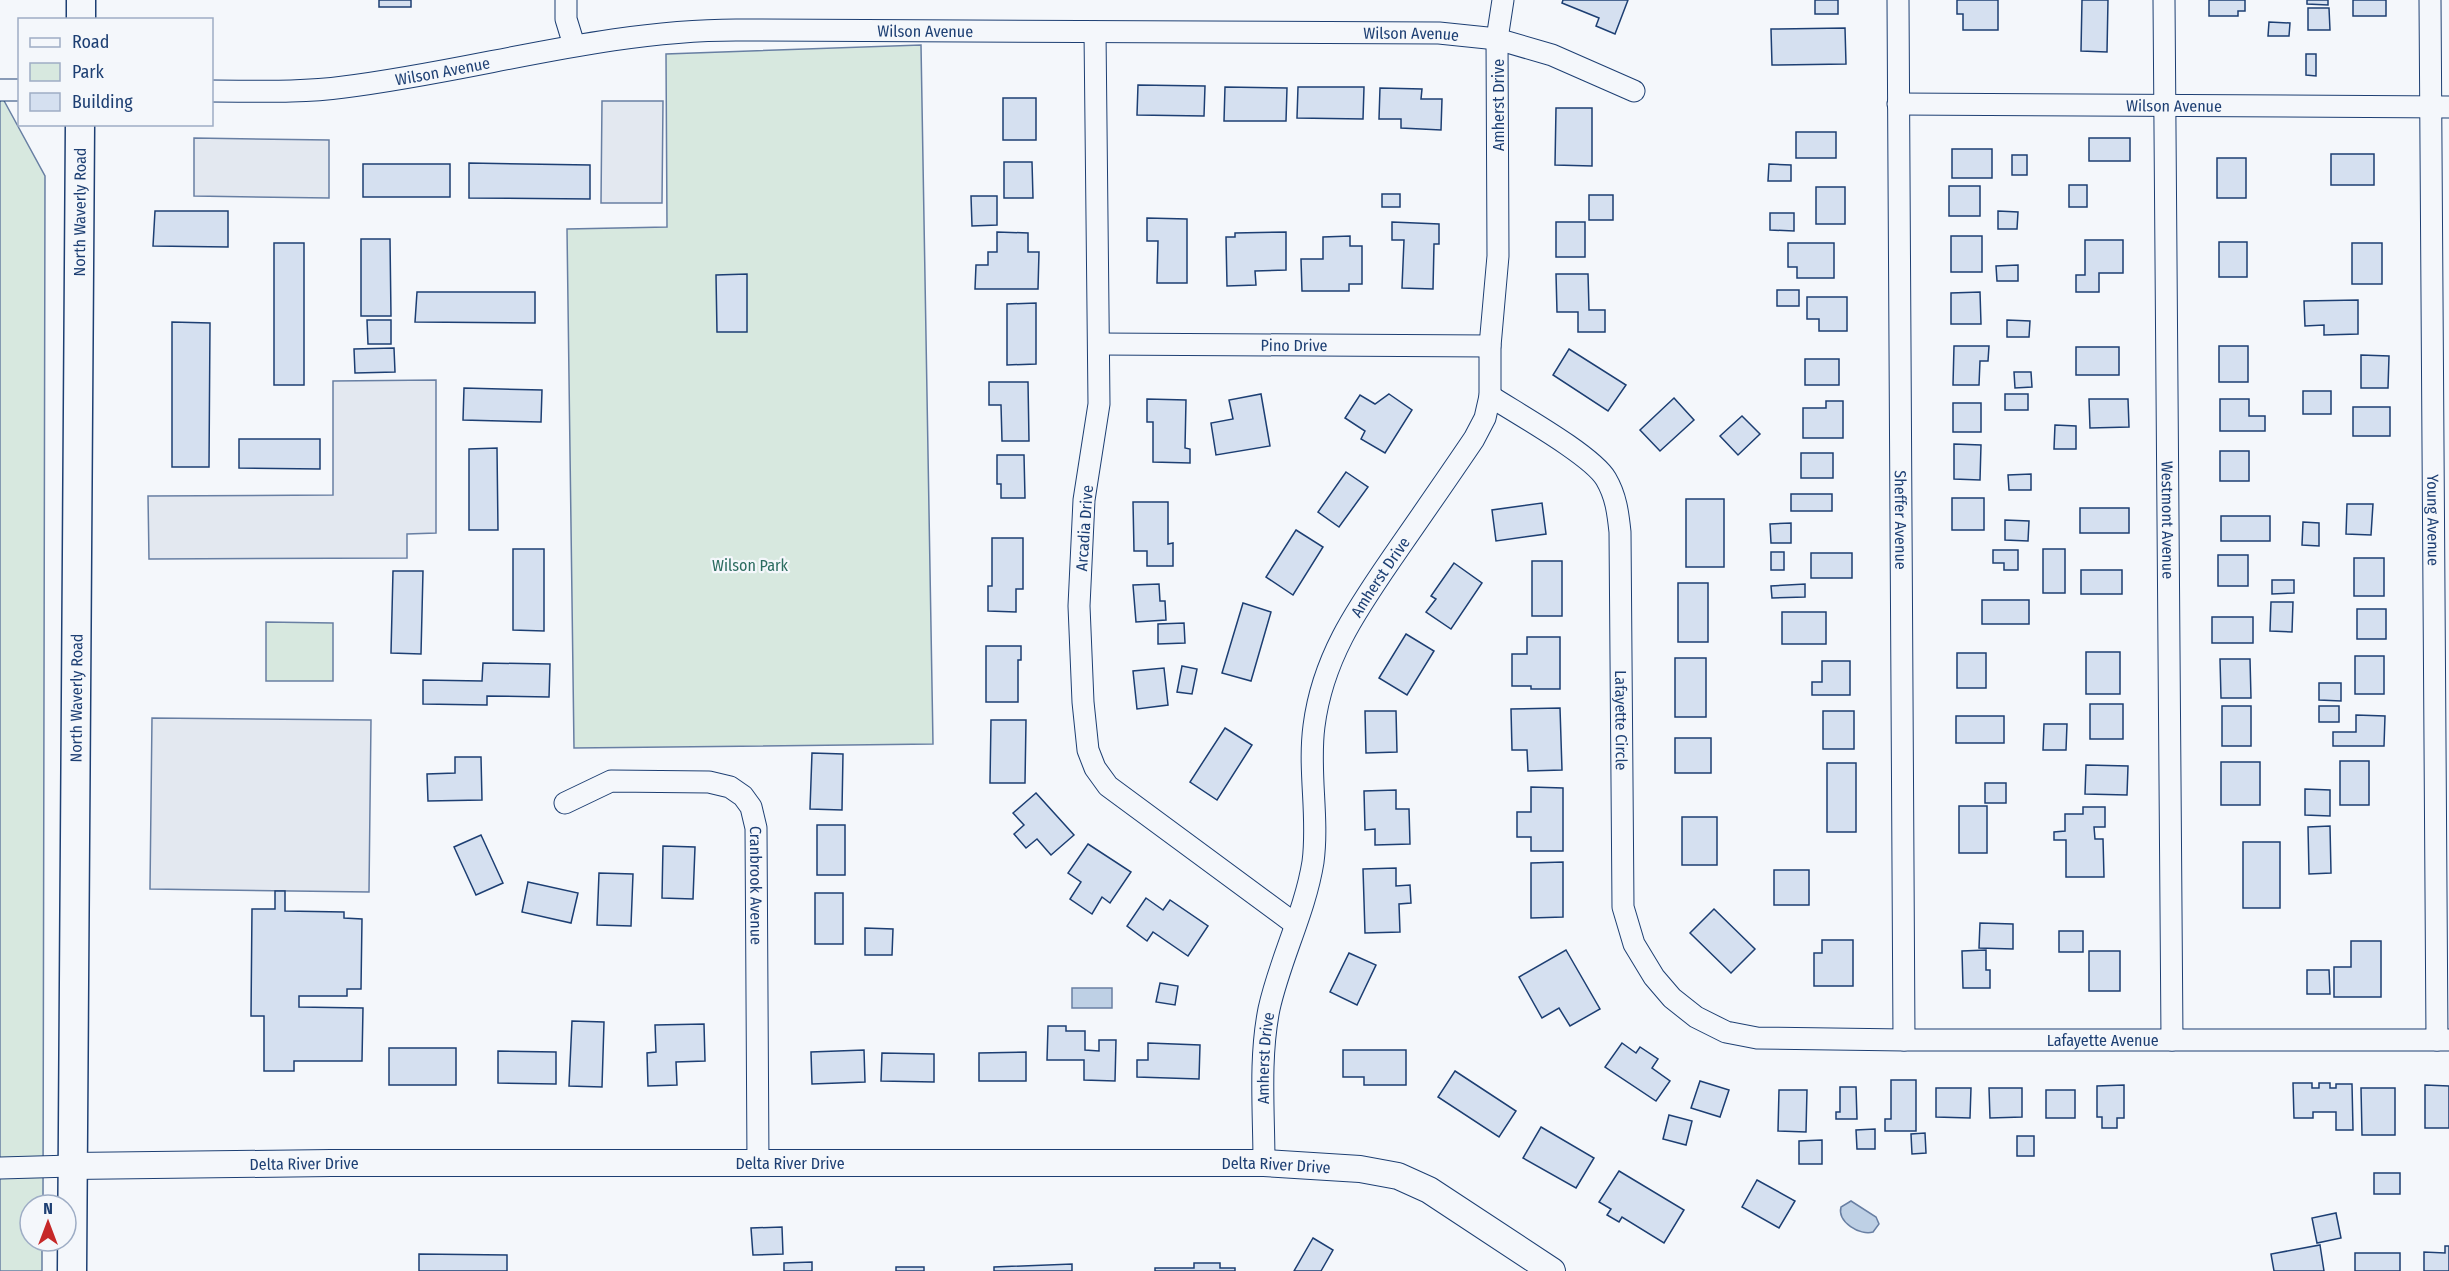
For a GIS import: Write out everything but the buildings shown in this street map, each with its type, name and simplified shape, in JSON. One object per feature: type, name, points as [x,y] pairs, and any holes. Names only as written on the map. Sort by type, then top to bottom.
[{"type":"main road","points":[[81,0],[81,18]]},
{"type":"main road","name":"North Waverly Road","points":[[72,1271],[80,126]]},
{"type":"street","points":[[566,0],[566,19],[573,45]]},
{"type":"street","name":"Amherst Drive","points":[[1264,1163],[1264,1060],[1269,1011],[1281,964],[1305,898],[1313,860],[1314,726],[1325,676],[1335,648],[1356,611],[1474,439],[1485,418],[1490,396],[1490,346],[1498,256],[1497,39],[1503,0]]},
{"type":"street","name":"Sheffer Avenue","points":[[1898,0],[1904,1040]]},
{"type":"street","name":"Westmont Avenue","points":[[2164,0],[2172,1040]]},
{"type":"street","name":"Young Avenue","points":[[2430,0],[2440,107],[2443,1040]]},
{"type":"street","name":"Wilson Avenue","points":[[213,91],[286,92],[343,87],[573,45],[651,34],[716,30],[1439,33],[1497,39],[1552,55],[1634,91]]},
{"type":"street","name":"Arcadia Drive","points":[[1095,32],[1098,404],[1084,500],[1079,606],[1083,702],[1088,750],[1095,768],[1108,786],[1295,924]]},
{"type":"street","points":[[0,90],[18,90]]},
{"type":"street","name":"Wilson Avenue","points":[[1898,104],[2440,107]]},
{"type":"street","name":"Pino Drive","points":[[1099,344],[1490,346]]},
{"type":"street","name":"Lafayette Circle","points":[[1490,396],[1585,458],[1605,477],[1616,501],[1620,532],[1623,907],[1634,944],[1654,977],[1672,998],[1696,1017],[1726,1032],[1757,1038]]},
{"type":"street","name":"Cranbrook Avenue","points":[[565,803],[611,781],[709,782],[730,787],[743,796],[751,807],[756,828],[758,1164]]},
{"type":"street","name":"Lafayette Avenue","points":[[1757,1038],[2443,1040]]},
{"type":"street","name":"Delta River Drive","points":[[0,1168],[242,1163],[1264,1163],[1360,1169],[1398,1176],[1445,1201],[1552,1271]]},
{"type":"green space","name":"Wilson Park","points":[[921,45],[933,744],[574,748],[567,229],[667,227],[666,54]]},
{"type":"green space","points":[[2,97],[45,176],[43,1193],[18,1193],[18,1253],[42,1253],[42,1271],[0,1271],[0,102]]},
{"type":"green space","points":[[266,622],[333,623],[333,681],[266,681]]},
{"type":"shaded area","points":[[602,101],[663,101],[662,203],[601,203]]},
{"type":"shaded area","points":[[194,138],[329,140],[329,198],[194,196]]},
{"type":"shaded area","points":[[436,380],[436,533],[407,534],[407,558],[149,559],[148,496],[333,495],[333,381]]},
{"type":"shaded area","points":[[152,718],[371,720],[369,892],[150,889]]},
{"type":"water","points":[[1072,988],[1112,988],[1112,1008],[1072,1008]]},
{"type":"water","points":[[1851,1201],[1876,1217],[1879,1224],[1873,1232],[1856,1230],[1842,1218],[1841,1207]]}]
